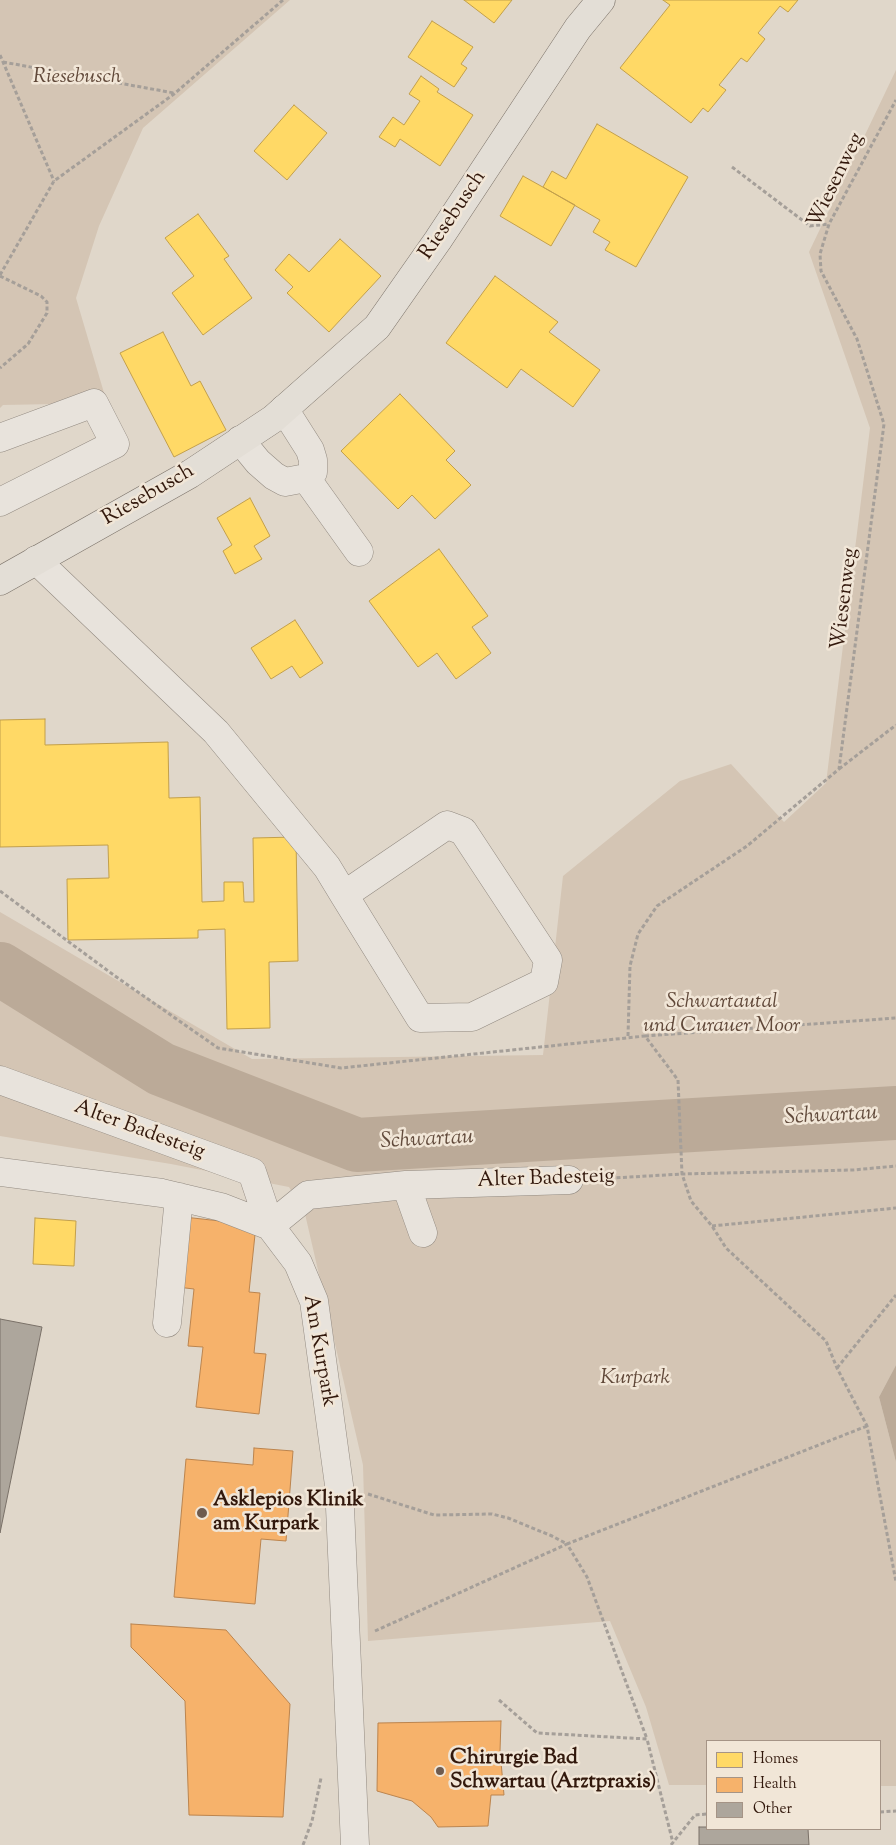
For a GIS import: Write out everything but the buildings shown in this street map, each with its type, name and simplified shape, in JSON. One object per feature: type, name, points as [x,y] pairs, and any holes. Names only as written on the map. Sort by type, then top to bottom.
[{"type":"main road","name":"Riesebusch","points":[[0,581],[190,474],[273,419],[377,326],[438,240],[578,28],[602,0]]},
{"type":"street","points":[[0,438],[94,402],[115,444],[0,502]]},
{"type":"street","points":[[240,440],[258,462],[274,476],[285,482],[306,478],[312,472],[313,460],[310,450],[284,409]]},
{"type":"street","points":[[306,478],[358,552]]},
{"type":"street","points":[[36,560],[216,732],[327,868],[420,1018],[472,1018],[544,982],[548,960],[463,831],[446,825],[344,895]]},
{"type":"street","name":"Alter Badesteig","points":[[0,1080],[252,1172],[270,1226],[308,1195],[406,1185],[569,1180]]},
{"type":"street","points":[[0,1172],[162,1193],[221,1207],[270,1226]]},
{"type":"street","points":[[406,1185],[423,1232]]},
{"type":"street","points":[[167,1323],[179,1197]]},
{"type":"street","name":"Am Kurpark","points":[[270,1226],[298,1263],[314,1301],[339,1485],[355,1845]]},
{"type":"path","points":[[0,368],[28,344],[47,313],[48,302],[41,296],[0,276],[54,182],[174,94],[283,0]]},
{"type":"path","points":[[0,55],[54,182]]},
{"type":"path","points":[[3,62],[174,94]]},
{"type":"path","name":"Wiesenweg","points":[[839,769],[884,424],[857,340],[821,271],[820,254],[829,224],[896,100]]},
{"type":"path","points":[[732,167],[810,226],[829,224]]},
{"type":"path","points":[[628,1036],[630,966],[638,934],[657,906],[747,846],[839,769],[896,725]]},
{"type":"path","points":[[0,891],[115,976],[218,1048],[341,1068],[628,1036],[896,1018]]},
{"type":"path","points":[[645,1036],[678,1080],[682,1174],[691,1201],[712,1226],[726,1248],[826,1341],[837,1368],[867,1426],[896,1582]]},
{"type":"path","name":"Alter Badesteig","points":[[569,1180],[682,1174],[853,1170],[896,1166]]},
{"type":"path","points":[[712,1226],[896,1208]]},
{"type":"path","points":[[837,1368],[896,1295]]},
{"type":"path","points":[[345,1644],[567,1544],[867,1426]]},
{"type":"path","points":[[339,1485],[434,1515],[492,1514],[508,1518],[567,1544],[587,1577],[647,1739],[672,1844]]},
{"type":"path","points":[[499,1700],[537,1733],[647,1739]]},
{"type":"path","points":[[881,1812],[896,1811]]},
{"type":"path","points":[[672,1844],[695,1815],[706,1814]]},
{"type":"green space","name":"Riesebusch","points":[[0,0],[290,0],[143,128],[99,226],[76,298],[107,403],[3,405],[0,408]]},
{"type":"green space","name":"Kurpark","points":[[896,70],[896,1365],[879,1397],[896,1462],[896,1786],[881,1786],[881,1740],[706,1740],[706,1785],[669,1785],[646,1707],[610,1621],[368,1641],[363,1465],[305,1214],[289,1187],[171,1164],[0,1136],[0,912],[252,1059],[543,1055],[563,876],[680,781],[731,764],[784,822],[826,783],[870,428],[809,252]]},
{"type":"shaded area","points":[[896,1365],[896,1462],[879,1397]]},
{"type":"waterway","name":"Schwartau","points":[[0,969],[161,1069],[357,1145],[896,1113]]},
{"type":"place","name":"Asklepios Klinik am Kurpark","points":[[202,1513]]},
{"type":"place","name":"Chirurgie Bad Schwartau (Arztpraxis)","points":[[440,1771]]},
{"type":"park label","name":"Schwartautal und Curauer Moor","points":[[722,1015]]}]
